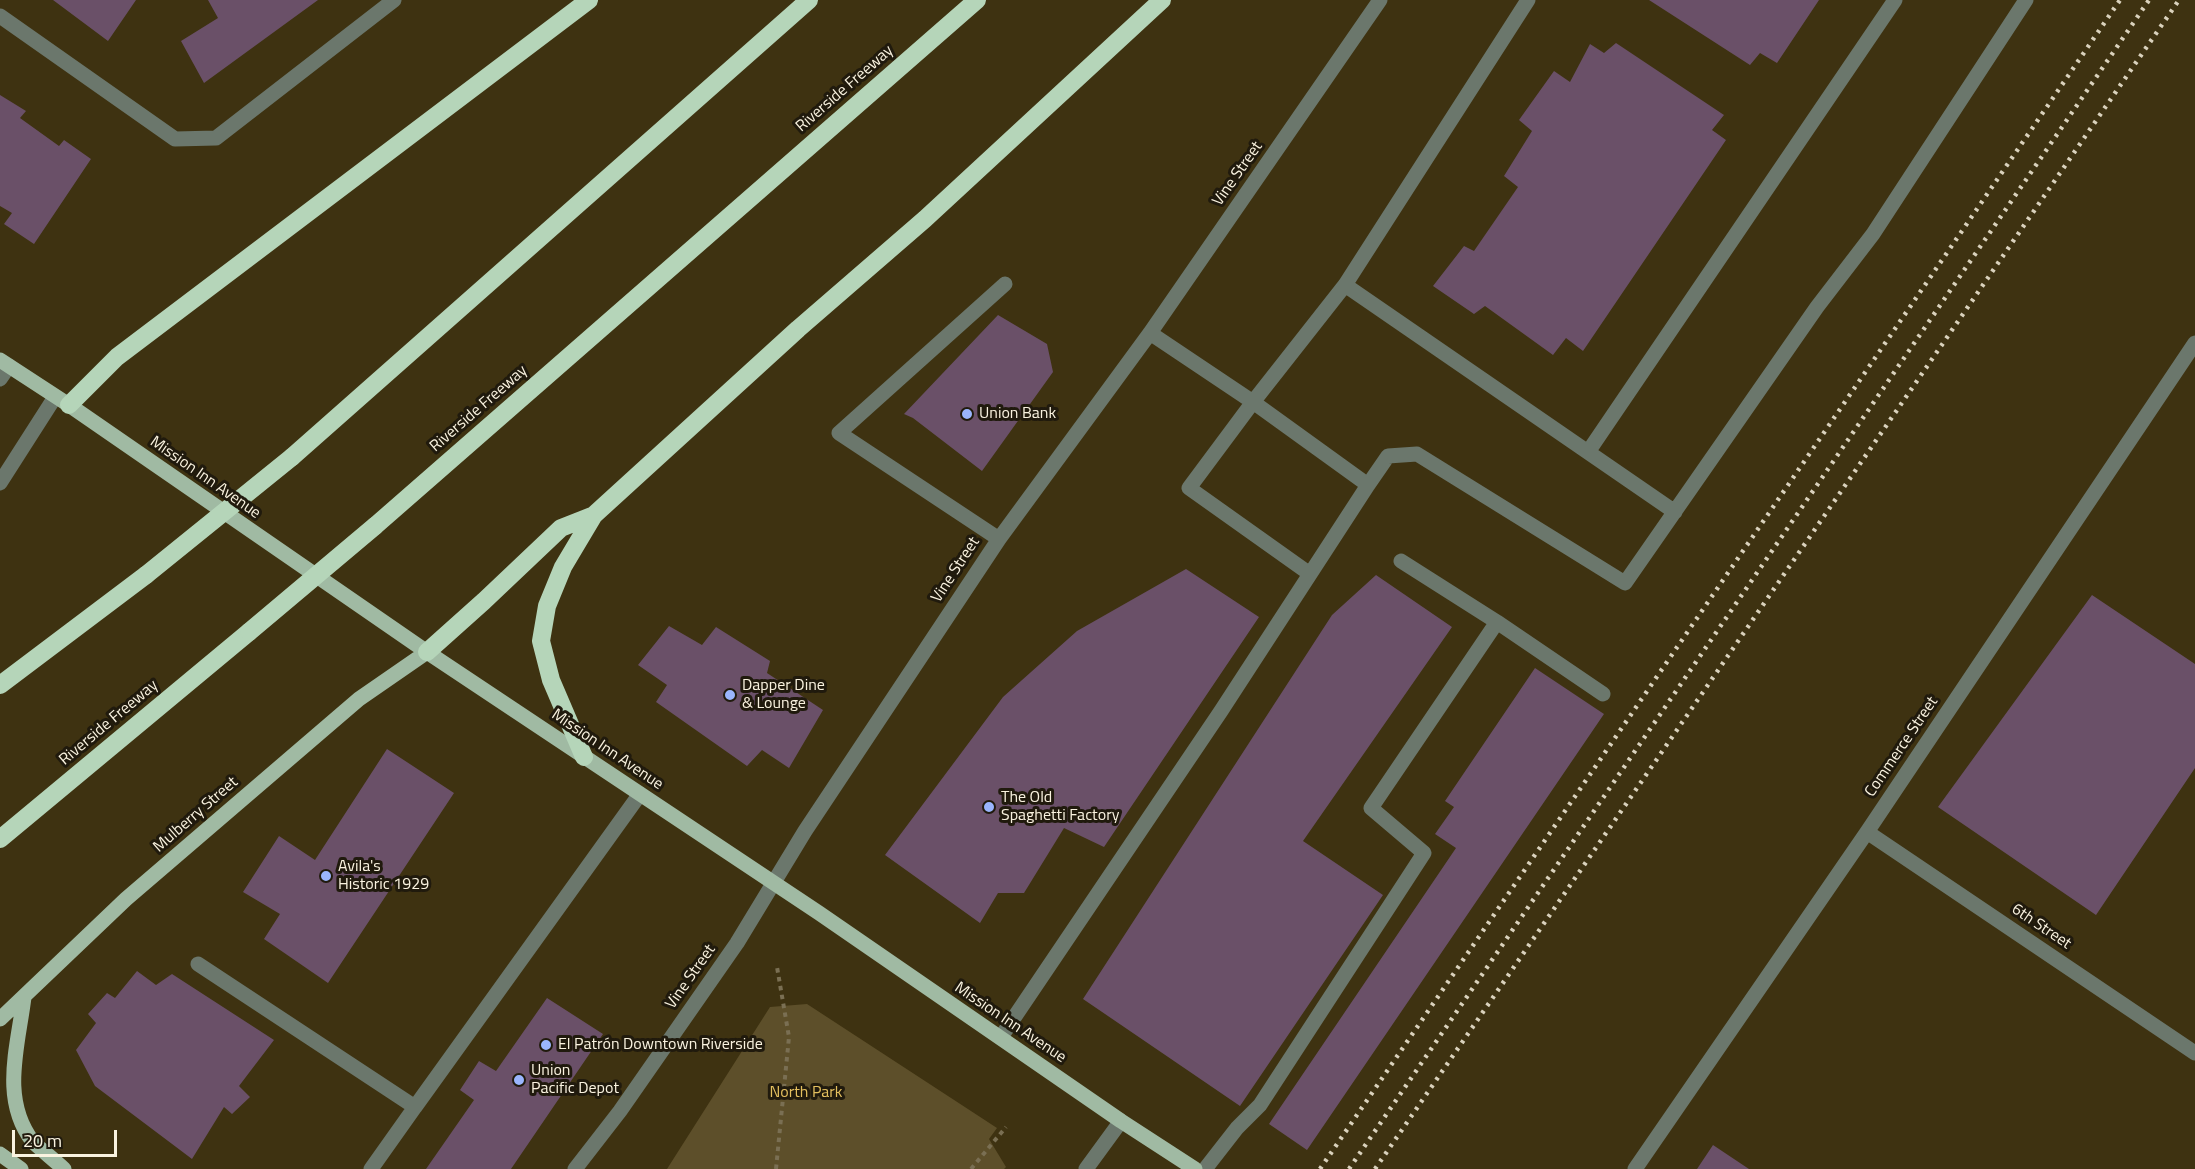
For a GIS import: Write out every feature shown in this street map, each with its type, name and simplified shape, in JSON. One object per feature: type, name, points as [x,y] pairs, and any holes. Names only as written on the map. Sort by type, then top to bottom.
[{"type":"highway","points":[[62,401],[589,0]]},
{"type":"highway","points":[[0,685],[146,575],[292,457],[809,0]]},
{"type":"highway","name":"Riverside Freeway","points":[[0,839],[375,526],[977,0]]},
{"type":"highway","points":[[584,757],[551,680],[541,641],[547,606],[563,567],[594,514],[798,329],[925,219],[1162,0]]},
{"type":"highway","points":[[427,652],[561,528],[594,514]]},
{"type":"main road","name":"Mission Inn Avenue","points":[[4,363],[427,652],[1195,1169]]},
{"type":"main road","name":"Mulberry Street","points":[[0,1019],[144,883],[359,699],[427,652]]},
{"type":"main road","points":[[24,997],[21,1023],[11,1058],[9,1090],[16,1118],[31,1140],[64,1169]]},
{"type":"main road","points":[[0,1154],[21,1169]]},
{"type":"street","points":[[0,16],[176,139],[216,138],[394,0]]},
{"type":"street","name":"Vine Street","points":[[575,1169],[620,1111],[737,943],[773,883],[999,539],[1150,333],[1380,0]]},
{"type":"street","points":[[1310,574],[1189,488],[1345,285],[1528,0]]},
{"type":"street","points":[[1588,452],[1895,0]]},
{"type":"street","points":[[1001,1037],[1221,711],[1388,456],[1417,454],[1625,583],[1817,307],[1874,234],[2026,0]]},
{"type":"street","points":[[999,539],[839,433],[1005,284]]},
{"type":"street","points":[[1345,285],[1675,512]]},
{"type":"street","points":[[1150,333],[1253,402],[1368,485]]},
{"type":"street","name":"Commerce Street","points":[[1635,1169],[1867,832],[2195,343]]},
{"type":"street","points":[[0,379],[4,363]]},
{"type":"street","points":[[0,483],[62,401]]},
{"type":"street","points":[[1401,561],[1497,622],[1603,694]]},
{"type":"street","points":[[1205,1169],[1237,1128],[1260,1105],[1424,852],[1371,808],[1497,622]]},
{"type":"street","points":[[370,1169],[640,794]]},
{"type":"street","name":"6th Street","points":[[1867,832],[2195,1053]]},
{"type":"street","points":[[198,964],[415,1107]]},
{"type":"street","points":[[1086,1169],[1121,1121]]},
{"type":"path","points":[[776,1169],[789,1037],[777,967]]},
{"type":"path","points":[[971,1169],[1006,1127]]},
{"type":"green space","name":"North Park","points":[[807,1004],[997,1128],[989,1139],[1006,1167],[1004,1169],[667,1169],[770,1007]]},
{"type":"building","points":[[53,0],[136,0],[108,41]]},
{"type":"building","points":[[208,0],[318,0],[204,83],[181,41],[218,18]]},
{"type":"building","points":[[1649,0],[1819,0],[1777,63],[1760,53],[1750,65]]},
{"type":"building","points":[[1616,43],[1724,115],[1712,130],[1726,140],[1583,351],[1566,338],[1553,355],[1485,306],[1474,314],[1433,286],[1464,246],[1474,251],[1518,187],[1504,176],[1532,131],[1519,120],[1554,71],[1570,82],[1590,44],[1604,53]]},
{"type":"building","points":[[0,95],[26,111],[20,118],[59,146],[64,140],[91,159],[34,244],[4,224],[12,213],[0,206]]},
{"type":"building","points":[[998,315],[1047,344],[1053,372],[982,471],[913,418],[904,414]]},
{"type":"building","points":[[1186,569],[1259,617],[1104,847],[1064,828],[1024,893],[998,893],[980,923],[885,855],[1003,697],[1077,631]]},
{"type":"building","points":[[1376,575],[1452,627],[1303,841],[1383,895],[1240,1106],[1083,999],[1332,615]]},
{"type":"building","points":[[2092,595],[2195,664],[2195,768],[2096,915],[1938,807]]},
{"type":"building","points":[[669,626],[702,645],[716,627],[770,661],[767,673],[823,710],[789,768],[762,750],[747,766],[656,702],[667,685],[638,665]]},
{"type":"building","points":[[1535,668],[1604,714],[1307,1150],[1269,1124],[1456,848],[1435,834],[1454,807],[1445,801]]},
{"type":"building","name":"Avila's Historic 1929","points":[[387,749],[454,793],[328,983],[264,939],[280,914],[243,892],[279,836],[315,860]]},
{"type":"building","points":[[137,971],[156,985],[172,974],[274,1040],[239,1086],[250,1097],[232,1114],[224,1107],[192,1159],[95,1086],[76,1050],[96,1023],[88,1014],[107,993],[115,998]]},
{"type":"building","name":"Union Pacific Depot","points":[[547,998],[603,1034],[511,1169],[426,1169],[474,1100],[460,1090],[479,1061],[496,1071]]},
{"type":"building","points":[[1713,1145],[1749,1169],[1697,1169]]},
{"type":"railway","points":[[1320,1169],[2120,0]]},
{"type":"railway","points":[[1349,1169],[2149,0]]},
{"type":"railway","points":[[1375,1169],[2179,0]]},
{"type":"place","name":"Union Bank","points":[[967,414]]},
{"type":"place","name":"Dapper Dine & Lounge","points":[[730,695]]},
{"type":"place","name":"The Old Spaghetti Factory","points":[[989,807]]},
{"type":"place","name":"Avila's Historic 1929","points":[[326,876]]},
{"type":"place","name":"El Patrón Downtown Riverside","points":[[546,1045]]},
{"type":"place","name":"Union Pacific Depot","points":[[519,1080]]}]
